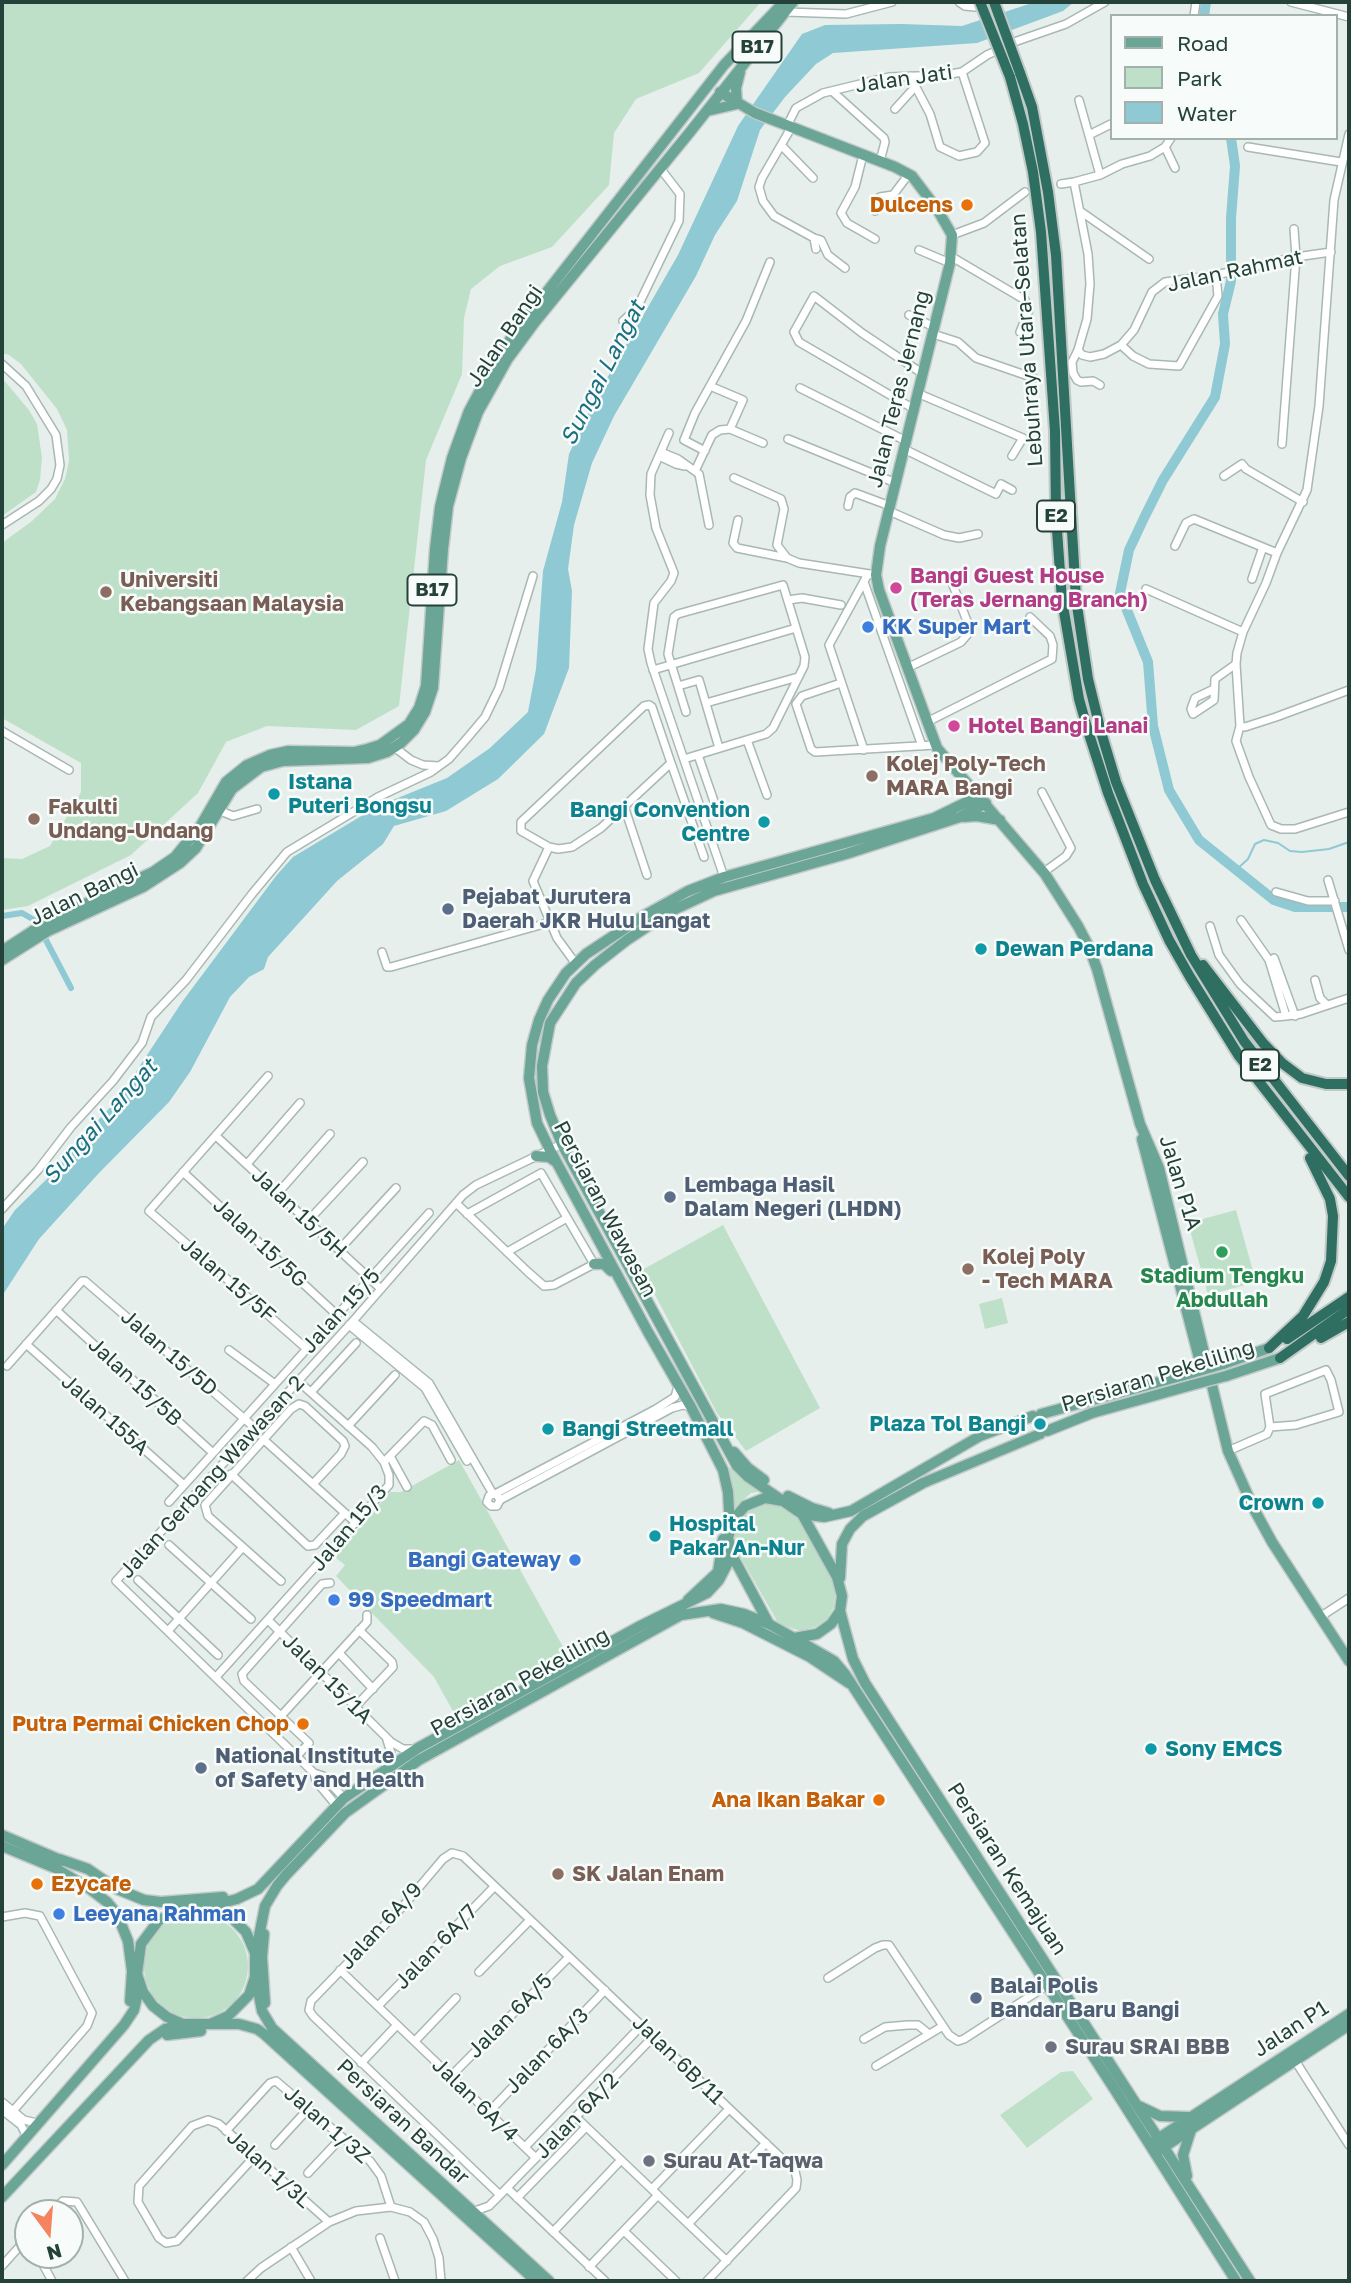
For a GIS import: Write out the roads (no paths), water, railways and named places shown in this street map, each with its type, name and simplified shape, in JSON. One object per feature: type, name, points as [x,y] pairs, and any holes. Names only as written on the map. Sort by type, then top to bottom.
[{"type":"highway","name":"Lebuhraya Utara–Selatan","points":[[980,2],[1032,107],[1044,160],[1056,255],[1072,561],[1079,626],[1088,679],[1116,782],[1155,880],[1186,944],[1244,1041],[1349,1176]]},
{"type":"highway","name":"Lebuhraya Utara–Selatan","points":[[996,2],[1015,75],[1041,232],[1055,431],[1055,516],[1062,600],[1079,699],[1108,793],[1143,884],[1183,965],[1239,1056],[1349,1197]]},
{"type":"highway","points":[[1186,944],[1263,1043],[1282,1063],[1302,1078],[1326,1084],[1349,1084]]},
{"type":"highway","points":[[1239,1056],[1254,1082],[1315,1164],[1330,1199],[1333,1216],[1331,1261],[1324,1282],[1303,1316],[1269,1348]]},
{"type":"highway","points":[[1269,1348],[1308,1326],[1349,1297]]},
{"type":"highway","points":[[1280,1358],[1349,1309]]},
{"type":"highway","points":[[1280,1358],[1304,1349],[1349,1322]]},
{"type":"main road","name":"Jalan Bangi","points":[[2,951],[175,858],[201,825],[226,782],[247,765],[288,751],[354,752],[367,749],[380,745],[409,724],[419,708],[426,686],[440,507],[452,458],[470,411],[498,357],[724,65],[793,2]]},
{"type":"main road","name":"Jalan Bangi","points":[[46,927],[164,875],[196,848],[225,798],[241,781],[271,763],[368,758],[394,747],[414,730],[425,712],[433,688],[443,549],[449,506],[461,458],[478,412],[507,360],[535,321],[705,112],[785,7]]},
{"type":"main road","points":[[739,105],[736,88],[742,64]]},
{"type":"main road","points":[[720,92],[724,65]]},
{"type":"main road","points":[[700,97],[720,92],[739,105],[785,126],[909,174],[924,190],[952,235]]},
{"type":"main road","points":[[705,112],[739,105]]},
{"type":"main road","name":"Jalan Teras Jernang","points":[[952,235],[951,260],[872,575],[935,744],[982,800]]},
{"type":"main road","points":[[956,769],[966,792],[958,813],[1000,820]]},
{"type":"main road","name":"Persiaran Wawasan","points":[[783,1501],[740,1470],[562,1144],[543,1092],[542,1066],[550,1023],[576,983],[595,965],[669,912],[714,891],[846,855],[958,813],[982,800]]},
{"type":"main road","name":"Jalan P1A","points":[[982,800],[1044,872],[1078,926],[1097,969],[1140,1124],[1149,1170],[1174,1254],[1199,1360],[1212,1391],[1228,1451]]},
{"type":"main road","name":"Persiaran Wawasan","points":[[730,1528],[729,1496],[723,1469],[556,1163],[542,1154],[543,1136],[531,1101],[529,1078],[532,1045],[548,1000],[566,973],[611,936],[688,891],[724,877],[958,813]]},
{"type":"main road","points":[[824,850],[838,851],[846,855],[861,840]]},
{"type":"main road","points":[[714,891],[724,877],[734,882],[748,881]]},
{"type":"main road","name":"Jalan Bangi","points":[[2,960],[36,933]]},
{"type":"main road","points":[[576,983],[576,964],[595,965]]},
{"type":"main road","points":[[542,1154],[556,1163]]},
{"type":"main road","points":[[594,1264],[604,1264],[619,1279]]},
{"type":"main road","name":"Persiaran Pekeliling","points":[[802,1514],[824,1517],[857,1507],[980,1436],[1037,1415],[1223,1364],[1269,1348]]},
{"type":"main road","name":"Persiaran Pekeliling","points":[[840,1585],[841,1552],[845,1537],[856,1522],[873,1509],[935,1478],[1092,1413],[1226,1376],[1280,1358]]},
{"type":"main road","points":[[723,1440],[748,1468],[785,1494],[812,1508],[840,1514]]},
{"type":"main road","points":[[1228,1451],[1272,1542],[1349,1661]]},
{"type":"main road","points":[[687,1604],[693,1594],[714,1578],[721,1564],[723,1469]]},
{"type":"main road","points":[[771,1498],[783,1501],[802,1514],[840,1585],[841,1611],[831,1625],[808,1637],[794,1637],[769,1624],[732,1555],[729,1543],[730,1528],[741,1509],[754,1501],[771,1498]]},
{"type":"main road","name":"Persiaran Pekeliling","points":[[207,1907],[248,1895],[267,1881],[340,1801],[418,1748],[574,1662],[701,1597],[714,1586],[732,1555]]},
{"type":"main road","points":[[840,1571],[846,1584],[849,1639]]},
{"type":"main road","points":[[702,1610],[743,1623],[810,1657],[852,1685]]},
{"type":"main road","name":"Persiaran Pekeliling","points":[[255,1953],[265,1906],[277,1885],[345,1813],[419,1760],[675,1618],[702,1610],[734,1611],[769,1624]]},
{"type":"main road","name":"Persiaran Kemajuan","points":[[841,1611],[853,1659],[865,1683],[1051,1983],[1135,2104],[1157,2146],[1190,2187],[1250,2281]]},
{"type":"main road","name":"Persiaran Kemajuan","points":[[794,1637],[834,1661],[852,1685],[1157,2146],[1237,2281]]},
{"type":"main road","points":[[2,1835],[133,1903],[176,1910]]},
{"type":"main road","points":[[2,1846],[56,1863],[88,1869],[129,1895],[161,1902],[227,1897],[253,1886],[281,1864]]},
{"type":"main road","points":[[290,2051],[267,2009],[262,1957],[264,1932],[271,1909],[282,1888],[306,1854]]},
{"type":"main road","points":[[56,1863],[98,1888],[115,1903],[125,1917],[138,1954]]},
{"type":"main road","points":[[56,1863],[107,1902],[124,1928],[132,1971],[132,1995],[114,2036]]},
{"type":"main road","points":[[2,2197],[138,2051],[165,2029],[183,2024],[210,2024],[228,2016],[243,2003],[256,1977],[252,1942],[229,1915],[207,1907],[191,1906],[167,1914],[151,1927],[138,1954],[137,1974],[147,1999],[159,2012],[183,2024]]},
{"type":"main road","name":"Persiaran Bandar","points":[[256,1977],[264,2017],[290,2051],[536,2281]]},
{"type":"main road","points":[[2,2165],[134,2010],[140,1984]]},
{"type":"main road","name":"Jalan P1","points":[[1157,2146],[1192,2129],[1349,2014]]},
{"type":"main road","name":"Persiaran Bandar","points":[[210,2024],[239,2024],[257,2029],[290,2051],[549,2281]]},
{"type":"main road","name":"Jalan P1","points":[[1157,2146],[1193,2116],[1349,2025]]},
{"type":"main road","points":[[138,2051],[169,2034],[233,2028],[256,2034],[290,2051]]},
{"type":"main road","points":[[1135,2104],[1160,2116],[1193,2116]]},
{"type":"main road","points":[[1190,2187],[1183,2154],[1192,2129]]},
{"type":"street","points":[[785,7],[846,14],[892,2]]},
{"type":"street","points":[[959,2],[974,7],[996,2]]},
{"type":"street","name":"Jalan Jati","points":[[845,268],[828,255],[821,240],[774,216],[763,201],[760,187],[762,178],[782,146],[785,126],[792,113],[800,105],[832,91],[876,80],[962,72],[988,55],[1017,41],[1066,24],[1105,2]]},
{"type":"street","points":[[1291,2],[1349,17]]},
{"type":"street","points":[[910,76],[930,114],[940,147],[959,156],[977,152],[985,143],[962,72]]},
{"type":"street","points":[[895,109],[915,87]]},
{"type":"street","points":[[832,91],[884,138],[880,161]]},
{"type":"street","points":[[1079,100],[1100,175]]},
{"type":"street","points":[[1088,135],[1110,124]]},
{"type":"street","points":[[1349,134],[1334,200],[1320,406],[1307,490],[1243,632],[1236,664],[1240,726],[1236,741],[1271,825],[1281,829],[1295,829],[1349,812]]},
{"type":"street","points":[[1061,184],[1100,175],[1122,164],[1150,156],[1165,147],[1170,140]]},
{"type":"street","points":[[782,146],[813,178]]},
{"type":"street","points":[[1165,147],[1175,168]]},
{"type":"street","points":[[1248,147],[1341,162]]},
{"type":"street","points":[[863,155],[855,187],[841,213],[848,223],[875,239]]},
{"type":"street","points":[[623,321],[637,308],[679,221],[680,194],[660,168]]},
{"type":"street","points":[[875,211],[880,197],[893,195],[909,174]]},
{"type":"street","points":[[1074,181],[1088,254],[1090,284],[1087,319],[1072,362],[1073,373],[1081,382],[1093,381],[1100,385]]},
{"type":"street","points":[[952,235],[984,223],[1025,192]]},
{"type":"street","points":[[1080,211],[1149,259]]},
{"type":"street","points":[[1282,444],[1296,257],[1294,229]]},
{"type":"street","points":[[814,238],[816,249]]},
{"type":"street","points":[[919,250],[951,260],[1025,300],[1028,310],[1020,332]]},
{"type":"street","name":"Jalan Rahmat","points":[[1121,345],[1133,330],[1152,292],[1165,282],[1331,253]]},
{"type":"street","points":[[705,451],[684,440],[695,413],[746,321],[770,262]]},
{"type":"street","points":[[1078,350],[1082,355],[1090,357],[1104,354],[1121,345],[1133,356],[1149,364],[1179,366],[1218,296],[1216,275]]},
{"type":"street","points":[[914,409],[796,339],[794,332],[814,296],[862,333],[923,374]]},
{"type":"street","points":[[909,315],[958,342],[976,358],[1034,378]]},
{"type":"street","points":[[1081,341],[1083,349],[1090,357]]},
{"type":"street","points":[[2,364],[26,386],[57,435],[60,465],[57,479],[51,489],[2,525]]},
{"type":"street","points":[[710,386],[743,400],[730,429]]},
{"type":"street","points":[[800,388],[996,494],[1001,484],[1012,490]]},
{"type":"street","points":[[918,393],[1023,438],[1012,456]]},
{"type":"street","points":[[695,471],[716,432],[730,429],[763,443]]},
{"type":"street","points":[[669,433],[651,474],[650,495],[656,528],[674,573],[671,582],[658,596],[651,618],[648,649],[724,877]]},
{"type":"street","points":[[789,439],[896,483]]},
{"type":"street","points":[[660,454],[695,471],[701,478],[709,525]]},
{"type":"street","points":[[1224,476],[1242,464],[1246,469],[1303,502]]},
{"type":"street","points":[[734,478],[780,499],[784,509],[777,545],[787,558]]},
{"type":"street","points":[[848,506],[850,497],[855,493],[944,535],[959,538],[978,534]]},
{"type":"street","points":[[1175,546],[1186,523],[1194,519],[1277,553]]},
{"type":"street","points":[[738,520],[733,543],[737,548],[799,563],[872,575]]},
{"type":"street","points":[[1252,579],[1263,547]]},
{"type":"street","points":[[864,750],[829,645],[864,582],[872,575]]},
{"type":"street","points":[[907,668],[961,642],[967,635],[969,626],[949,575]]},
{"type":"street","points":[[2,1209],[113,1081],[142,1043],[151,1017],[186,980],[287,852],[378,797],[439,766],[485,717],[499,688],[533,576]]},
{"type":"street","points":[[864,582],[922,746]]},
{"type":"street","points":[[684,759],[770,731],[798,677],[805,657],[782,585],[674,617],[668,654],[686,712]]},
{"type":"street","points":[[1146,589],[1243,632]]},
{"type":"street","points":[[788,600],[802,598],[841,605]]},
{"type":"street","points":[[927,722],[1052,659],[1053,645],[1050,636],[1030,617]]},
{"type":"street","points":[[653,670],[796,628]]},
{"type":"street","points":[[1214,689],[1215,679],[1236,664]]},
{"type":"street","points":[[706,703],[798,677]]},
{"type":"street","points":[[678,686],[699,680],[719,748]]},
{"type":"street","points":[[841,682],[802,696],[796,704],[811,749],[819,753],[935,744]]},
{"type":"street","points":[[1240,726],[1249,726],[1349,690]]},
{"type":"street","points":[[671,762],[586,839],[565,848],[549,847],[521,831],[519,824],[644,706],[652,707],[666,746],[704,858]]},
{"type":"street","points":[[2,731],[69,770]]},
{"type":"street","points":[[747,740],[766,795]]},
{"type":"street","points":[[666,746],[678,743]]},
{"type":"street","points":[[394,747],[411,760],[423,765],[439,766]]},
{"type":"street","points":[[698,755],[717,810]]},
{"type":"street","points":[[1042,793],[1071,848],[1066,856],[1044,872]]},
{"type":"street","points":[[624,806],[648,875]]},
{"type":"street","points":[[218,810],[233,816],[257,809]]},
{"type":"street","points":[[549,847],[533,881],[557,938],[576,964]]},
{"type":"street","points":[[1328,880],[1349,950]]},
{"type":"street","points":[[1276,892],[1336,906]]},
{"type":"street","points":[[1241,920],[1269,960],[1286,1016]]},
{"type":"street","points":[[382,952],[387,967],[391,967],[551,922]]},
{"type":"street","points":[[1210,926],[1219,955],[1240,984],[1275,1017],[1295,1016],[1349,998]]},
{"type":"street","points":[[1274,958],[1295,1016]]},
{"type":"street","points":[[1315,980],[1320,998],[1327,1005]]},
{"type":"street","points":[[183,1172],[268,1076]]},
{"type":"street","points":[[247,1164],[300,1103]]},
{"type":"street","points":[[278,1193],[330,1134]]},
{"type":"street","name":"Jalan 15/5H","points":[[216,1136],[381,1289]]},
{"type":"street","name":"Jalan Gerbang Wawasan 2","points":[[340,1801],[316,1781],[314,1773],[297,1756],[116,1581],[351,1323],[456,1203],[476,1185],[562,1144]]},
{"type":"street","points":[[308,1222],[363,1162]]},
{"type":"street","name":"Jalan 15/5F","points":[[183,1172],[149,1211],[307,1349]]},
{"type":"street","name":"Jalan 15/5G","points":[[183,1172],[337,1315]]},
{"type":"street","points":[[456,1203],[467,1214],[541,1284],[548,1287],[594,1264],[541,1173],[467,1214]]},
{"type":"street","points":[[339,1250],[396,1188]]},
{"type":"street","name":"Jalan 15/5","points":[[169,1502],[429,1213]]},
{"type":"street","points":[[507,1252],[567,1218]]},
{"type":"street","name":"Jalan 15/5D","points":[[56,1310],[82,1281],[89,1282],[255,1428]]},
{"type":"street","points":[[7,1366],[56,1310]]},
{"type":"street","name":"Jalan 15/5B","points":[[56,1310],[213,1453]]},
{"type":"street","points":[[351,1323],[425,1388],[494,1497]]},
{"type":"street","points":[[311,1392],[356,1343]]},
{"type":"street","name":"Jalan 155A","points":[[26,1344],[184,1485]]},
{"type":"street","points":[[229,1350],[275,1384]]},
{"type":"street","points":[[1228,1451],[1267,1434],[1270,1427],[1265,1394],[1326,1370],[1335,1391],[1339,1412],[1296,1425],[1270,1427]]},
{"type":"street","points":[[348,1426],[395,1376]]},
{"type":"street","name":"Jalan 15/3","points":[[216,1678],[387,1489],[387,1459],[298,1381]]},
{"type":"street","points":[[494,1497],[656,1409],[675,1396],[678,1385]]},
{"type":"street","points":[[281,1581],[205,1512],[205,1505],[290,1409],[299,1404],[305,1406],[343,1441],[345,1450],[313,1484]]},
{"type":"street","points":[[494,1497],[672,1408],[683,1405],[691,1407]]},
{"type":"street","points":[[407,1488],[387,1459],[424,1421],[432,1425],[451,1460]]},
{"type":"street","points":[[263,1439],[356,1523]]},
{"type":"street","points":[[231,1474],[308,1546],[315,1545],[345,1514]]},
{"type":"street","points":[[169,1545],[251,1619]]},
{"type":"street","points":[[168,1631],[243,1547]]},
{"type":"street","points":[[138,1580],[218,1655]]},
{"type":"street","points":[[297,1756],[309,1743],[244,1681],[244,1671],[322,1584],[330,1583]]},
{"type":"street","points":[[1320,1616],[1349,1598]]},
{"type":"street","points":[[281,1716],[368,1620],[367,1615]]},
{"type":"street","name":"Jalan 15/1A","points":[[268,1620],[386,1738],[403,1749],[418,1748]]},
{"type":"street","points":[[355,1707],[392,1670],[392,1662],[359,1630]]},
{"type":"street","points":[[339,1653],[373,1689]]},
{"type":"street","name":"Jalan 15/1A","points":[[383,1771],[391,1754],[386,1738]]},
{"type":"street","name":"Jalan 6B/11","points":[[452,1853],[463,1856],[795,2171],[796,2188],[707,2281]]},
{"type":"street","name":"Jalan 6A/9","points":[[361,2063],[313,2016],[309,2005],[404,1905],[443,1859],[452,1853]]},
{"type":"street","name":"Jalan 6A/7","points":[[378,2006],[494,1887]]},
{"type":"street","points":[[2,1917],[25,1913],[40,1916],[92,2013],[87,2026],[8,2112],[2,2122]]},
{"type":"street","points":[[479,1972],[530,1920]]},
{"type":"street","points":[[828,1978],[875,1948],[889,1945],[951,2038],[961,2041],[1051,1983]]},
{"type":"street","name":"Jalan 6A/5","points":[[451,2076],[569,1957]]},
{"type":"street","name":"Jalan 6A/4","points":[[340,1970],[536,2158]]},
{"type":"street","name":"Jalan 6A/3","points":[[489,2112],[605,1990]]},
{"type":"street","name":"Jalan 6A/4","points":[[415,2041],[456,1998]]},
{"type":"street","points":[[397,2025],[361,2063],[500,2195]]},
{"type":"street","points":[[525,2147],[642,2025]]},
{"type":"street","points":[[864,2039],[880,2029],[899,2025],[918,2025],[929,2034]]},
{"type":"street","points":[[876,2066],[943,2026]]},
{"type":"street","name":"Jalan 6A/2","points":[[472,2212],[489,2206],[654,2036]]},
{"type":"street","points":[[1293,2056],[1349,2145]]},
{"type":"street","name":"Jalan 1/3Z","points":[[226,2131],[270,2082],[278,2082],[376,2168],[391,2207]]},
{"type":"street","points":[[2,2102],[26,2135]]},
{"type":"street","points":[[275,2145],[308,2109]]},
{"type":"street","points":[[652,2189],[729,2109]]},
{"type":"street","points":[[8,2112],[37,2123]]},
{"type":"street","points":[[576,2117],[726,2261]]},
{"type":"street","name":"Jalan 1/3L","points":[[255,2155],[177,2241],[166,2243],[159,2238],[138,2202],[137,2191],[189,2130],[195,2124],[208,2120],[215,2122],[255,2155],[329,2222]]},
{"type":"street","points":[[517,2197],[586,2127]]},
{"type":"street","points":[[308,2173],[342,2137]]},
{"type":"street","points":[[688,2224],[766,2143]]},
{"type":"street","points":[[553,2232],[621,2160]]},
{"type":"street","points":[[507,2188],[605,2281]]},
{"type":"street","points":[[589,2267],[658,2195]]},
{"type":"street","points":[[485,2224],[489,2206]]},
{"type":"street","points":[[247,2281],[261,2267],[329,2222],[356,2211],[391,2207],[410,2212],[424,2222],[436,2248],[441,2281]]},
{"type":"street","points":[[84,2212],[125,2281]]},
{"type":"street","points":[[624,2231],[676,2281]]},
{"type":"street","points":[[380,2238],[395,2281]]},
{"type":"street","points":[[291,2247],[311,2281]]},
{"type":"street","points":[[2,2266],[14,2253]]},
{"type":"water","name":"Sungai Langat","points":[[1035,2],[1074,2],[1063,11],[977,43],[833,53],[816,64],[785,97],[760,130],[737,201],[715,235],[696,276],[614,416],[592,463],[574,525],[568,569],[572,591],[569,668],[544,734],[498,779],[446,811],[394,826],[383,844],[337,881],[268,957],[264,969],[249,977],[230,997],[190,1072],[169,1102],[39,1239],[2,1296],[2,1229],[15,1210],[51,1175],[118,1099],[182,1002],[293,857],[378,806],[447,778],[490,748],[528,712],[536,669],[543,571],[562,502],[569,454],[595,399],[678,255],[738,126],[802,34],[825,25],[962,26]]},
{"type":"waterway","points":[[1204,14],[1206,2]]},
{"type":"waterway","points":[[1231,140],[1235,166],[1231,218],[1231,281],[1223,314],[1225,344],[1215,397],[1163,480],[1144,518],[1129,550],[1120,593],[1148,662],[1153,726],[1169,790],[1199,840],[1274,900],[1295,907],[1349,907]]},
{"type":"waterway","points":[[1237,869],[1248,859],[1255,844],[1264,840],[1278,843],[1290,851],[1302,852],[1329,849],[1349,842]]},
{"type":"waterway","points":[[2,916],[22,913],[36,921],[71,988]]},
{"type":"place","name":"Dulcens","points":[[967,205]]},
{"type":"place","name":"Bangi Guest House (Teras Jernang Branch)","points":[[896,588]]},
{"type":"place","name":"Universiti Kebangsaan Malaysia","points":[[106,592]]},
{"type":"place","name":"KK Super Mart","points":[[868,627]]},
{"type":"place","name":"Hotel Bangi Lanai","points":[[954,726]]},
{"type":"place","name":"Kolej Poly-Tech MARA Bangi","points":[[872,776]]},
{"type":"place","name":"Istana Puteri Bongsu","points":[[274,794]]},
{"type":"place","name":"Fakulti Undang-Undang","points":[[34,819]]},
{"type":"place","name":"Bangi Convention Centre","points":[[764,822]]},
{"type":"place","name":"Pejabat Jurutera Daerah JKR Hulu Langat","points":[[448,909]]},
{"type":"place","name":"Dewan Perdana","points":[[981,949]]},
{"type":"place","name":"Lembaga Hasil Dalam Negeri (LHDN)","points":[[670,1197]]},
{"type":"place","name":"Stadium Tengku Abdullah","points":[[1222,1252]]},
{"type":"place","name":"Kolej Poly - Tech MARA","points":[[968,1269]]},
{"type":"place","name":"Plaza Tol Bangi","points":[[1040,1424]]},
{"type":"place","name":"Bangi Streetmall","points":[[548,1429]]},
{"type":"place","name":"Crown","points":[[1318,1503]]},
{"type":"place","name":"Hospital Pakar An-Nur","points":[[655,1536]]},
{"type":"place","name":"Bangi Gateway","points":[[575,1560]]},
{"type":"place","name":"99 Speedmart","points":[[334,1600]]},
{"type":"place","name":"Putra Permai Chicken Chop","points":[[303,1724]]},
{"type":"place","name":"Sony EMCS","points":[[1151,1749]]},
{"type":"place","name":"National Institute of Safety and Health","points":[[201,1768]]},
{"type":"place","name":"Ana Ikan Bakar","points":[[879,1800]]},
{"type":"place","name":"SK Jalan Enam","points":[[558,1874]]},
{"type":"place","name":"Ezycafe","points":[[37,1884]]},
{"type":"place","name":"Leeyana Rahman","points":[[59,1914]]},
{"type":"place","name":"Balai Polis Bandar Baru Bangi","points":[[976,1998]]},
{"type":"place","name":"Surau SRAI BBB","points":[[1051,2047]]},
{"type":"place","name":"Surau At-Taqwa","points":[[649,2161]]}]
